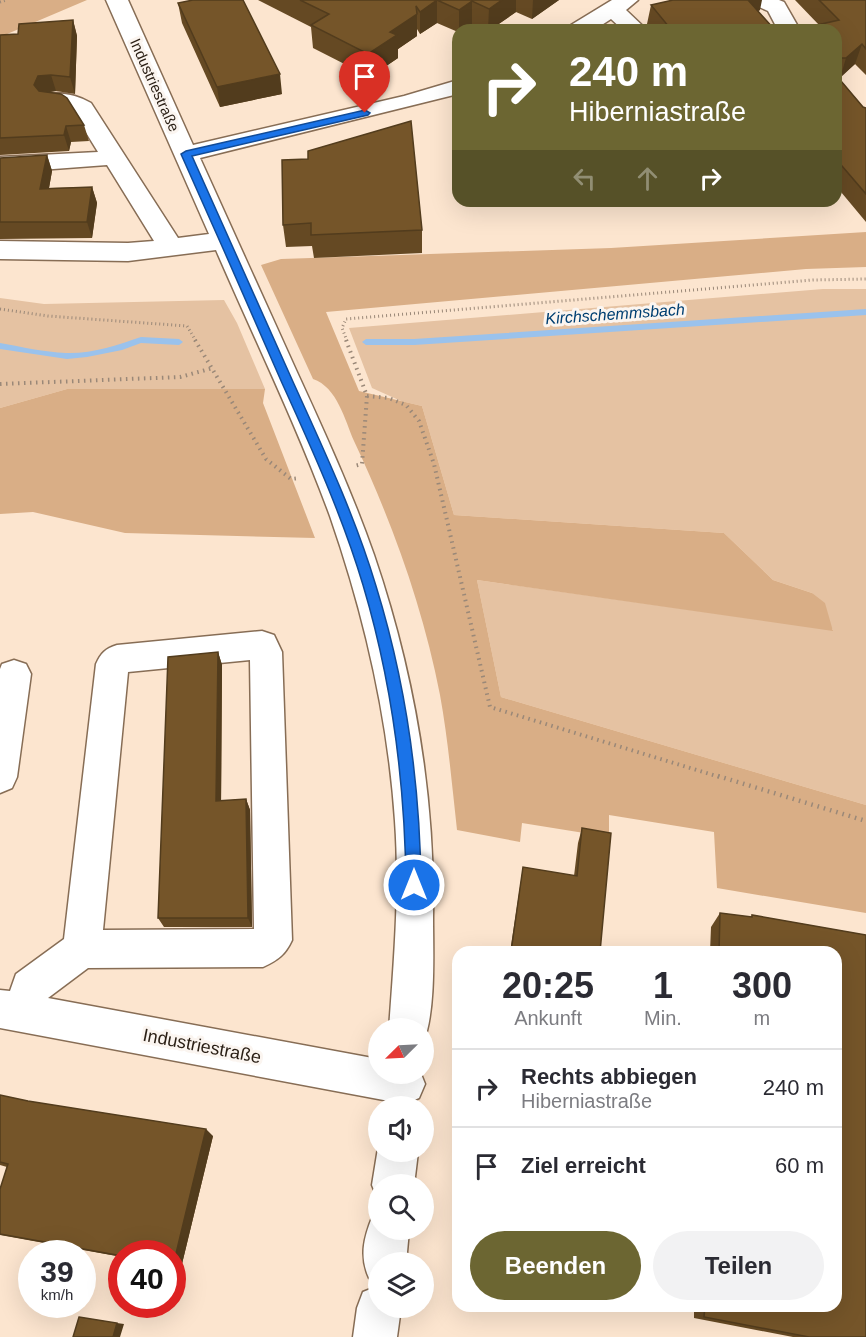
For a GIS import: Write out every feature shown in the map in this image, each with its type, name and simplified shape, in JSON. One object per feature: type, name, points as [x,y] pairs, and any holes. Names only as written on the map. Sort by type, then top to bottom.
[{"type":"street","points":[[763,0],[776,7],[786,24]]},
{"type":"street","name":"Industriestraße","points":[[118,2],[328,473],[351,530],[370,588],[398,704],[413,821],[414,950],[410,1018]]},
{"type":"street","points":[[588,24],[620,4],[632,24]]},
{"type":"street","points":[[186,154],[410,101],[452,89]]},
{"type":"street","points":[[52,100],[74,102],[83,108],[111,156],[171,248]]},
{"type":"street","points":[[0,165],[99,159],[111,156]]},
{"type":"street","points":[[0,250],[128,252],[225,240]]},
{"type":"street","points":[[12,1011],[30,988],[82,949],[263,948],[273,940],[266,652],[262,645],[117,659],[112,664],[82,949]]},
{"type":"street","points":[[0,777],[14,674]]},
{"type":"street","name":"Industriestraße","points":[[12,1011],[404,1088]]},
{"type":"street","points":[[375,1337],[378,1318]]},
{"type":"path","points":[[0,2],[7,0]]},
{"type":"path","points":[[328,473],[362,464],[367,396],[342,328],[346,319],[813,280],[866,279]]},
{"type":"path","points":[[0,309],[48,316],[188,326],[266,459],[291,479]]},
{"type":"path","points":[[0,384],[180,377],[213,368]]},
{"type":"path","points":[[367,396],[390,398],[406,405],[419,421],[434,464],[490,707],[866,821]]},
{"type":"shaded area","points":[[0,0],[87,0],[0,37]]},
{"type":"shaded area","points":[[866,232],[866,267],[806,269],[326,312],[359,391],[422,406],[454,515],[724,533],[773,580],[812,593],[825,603],[833,631],[477,580],[501,697],[866,805],[866,913],[717,888],[714,832],[609,815],[609,837],[522,823],[520,842],[457,830],[440,695],[425,630],[405,565],[381,502],[339,405],[328,389],[313,379],[261,265],[281,259],[611,248]]},
{"type":"shaded area","points":[[823,289],[866,289],[866,805],[501,697],[477,580],[833,630],[812,593],[773,580],[724,533],[454,515],[422,406],[401,401],[372,388],[349,328]]},
{"type":"shaded area","points":[[0,298],[44,304],[224,300],[237,323],[265,389],[67,389],[0,408]]},
{"type":"shaded area","points":[[67,389],[265,389],[263,403],[315,538],[125,533],[33,512],[0,514],[0,408]]},
{"type":"building","points":[[193,0],[243,0],[280,74],[217,87],[178,3]]},
{"type":"building","points":[[300,0],[437,0],[420,12],[416,6],[417,14],[390,32],[397,35],[368,54],[311,25],[329,14]]},
{"type":"building","points":[[437,0],[502,0],[489,9],[472,1],[459,10]]},
{"type":"building","points":[[673,0],[748,0],[770,24],[667,24],[651,5]]},
{"type":"building","points":[[819,0],[866,0],[866,49],[862,44],[846,58],[842,58],[842,24],[821,24],[839,20]]},
{"type":"building","points":[[73,20],[70,77],[38,76],[34,85],[39,91],[61,94],[67,98],[84,125],[66,126],[64,135],[0,138],[0,35],[18,34],[19,24]]},
{"type":"building","points":[[842,82],[866,108],[866,194],[842,166]]},
{"type":"building","points":[[411,121],[422,230],[311,235],[311,223],[283,225],[282,160],[308,159],[308,151]]},
{"type":"building","points":[[47,155],[40,189],[92,187],[87,222],[0,222],[0,158]]},
{"type":"building","points":[[218,652],[216,801],[246,799],[248,918],[158,918],[168,657]]},
{"type":"building","points":[[582,828],[611,833],[601,946],[512,946],[523,867],[577,876]]},
{"type":"building","points":[[720,913],[752,917],[752,915],[866,935],[866,1337],[809,1337],[704,1317],[704,1312],[842,1312],[842,946],[719,946]]},
{"type":"building","points":[[0,1095],[206,1129],[179,1240],[108,1240],[108,1253],[96,1251],[96,1240],[33,1240],[0,1234],[0,1189],[8,1164],[0,1162]]},
{"type":"building","points":[[79,1318],[117,1323],[113,1337],[73,1337]]},
{"type":"waterway","name":"Kirchschemmsbach","points":[[366,342],[414,342],[866,312]]},
{"type":"waterway","name":"Kirchschemmsbach","points":[[0,346],[67,356],[122,347],[141,340],[179,342]]},
{"type":"route","points":[[365,113],[186,154],[328,473],[351,530],[370,588],[398,704],[413,821],[414,885]]}]
